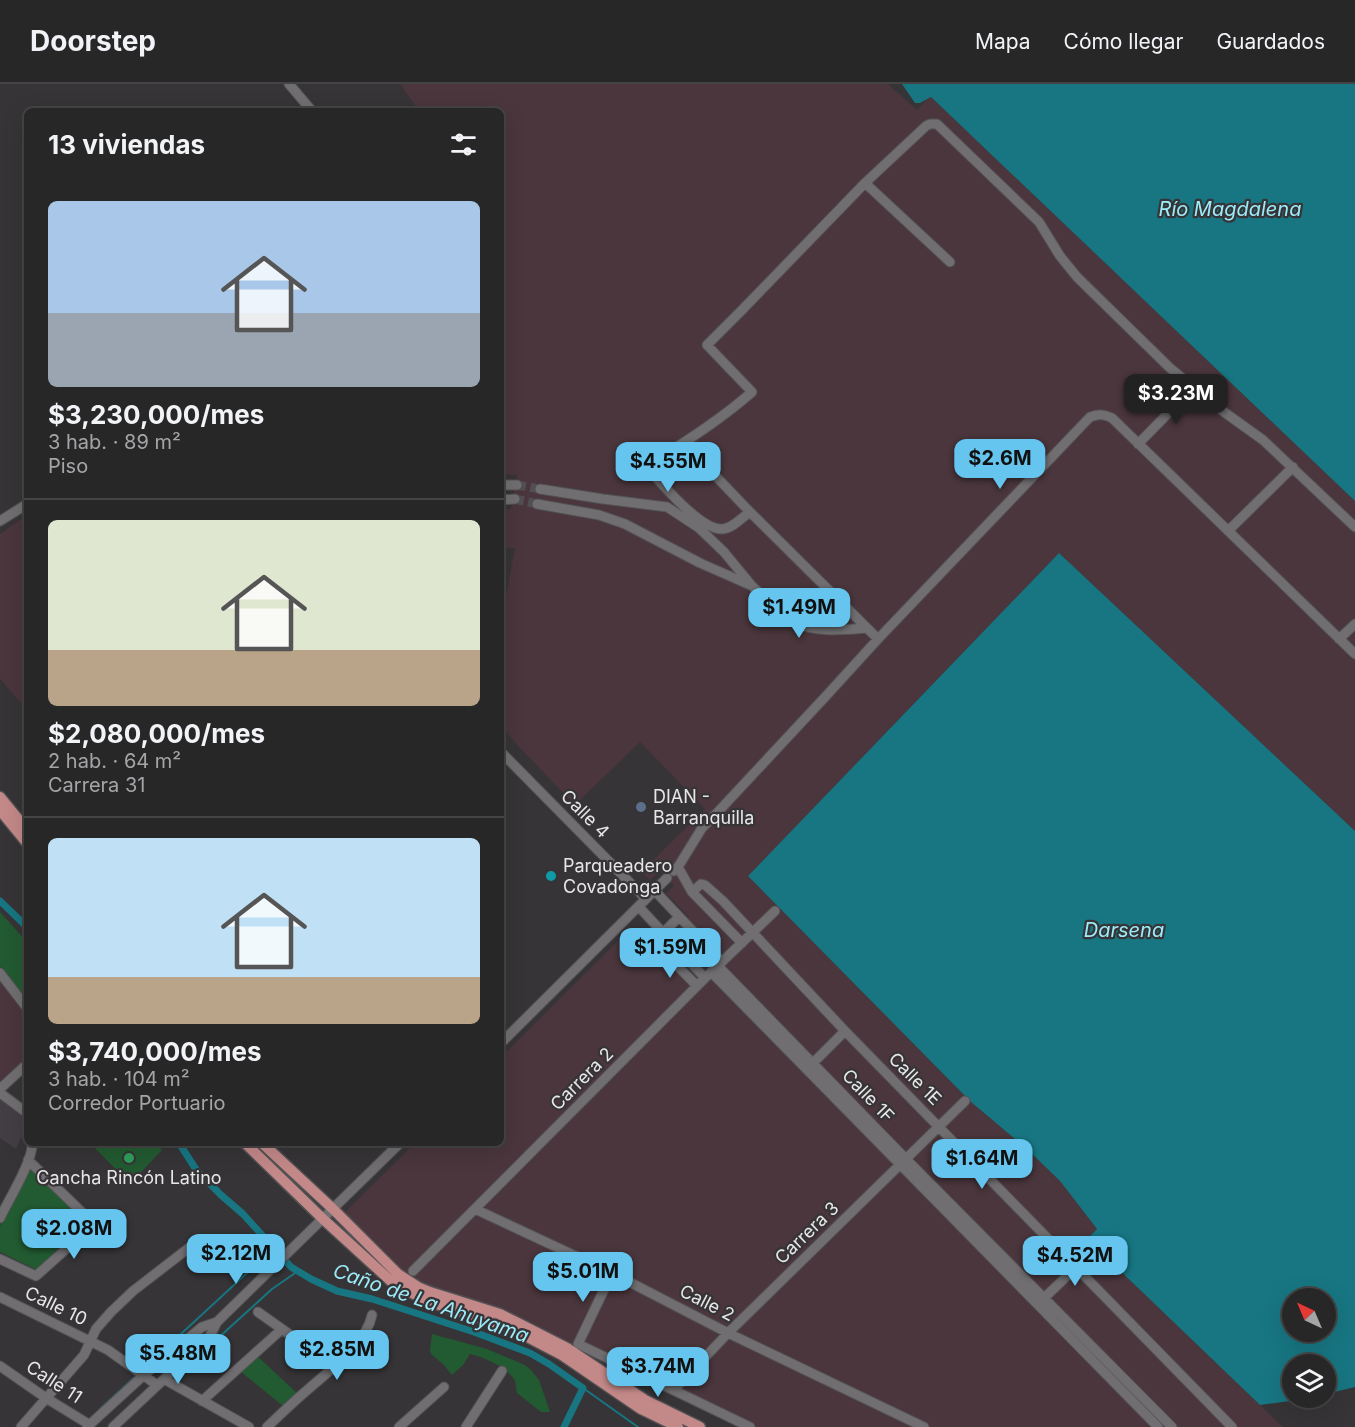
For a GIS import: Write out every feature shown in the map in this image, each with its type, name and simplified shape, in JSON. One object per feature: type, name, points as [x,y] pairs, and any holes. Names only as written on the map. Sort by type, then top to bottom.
[{"type":"main road","points":[[0,796],[24,826]]},
{"type":"main road","points":[[0,810],[24,839]]},
{"type":"main road","points":[[248,1146],[392,1282],[427,1301],[571,1351],[641,1409],[678,1427]]},
{"type":"main road","points":[[265,1146],[398,1274],[418,1287],[500,1314],[571,1351],[645,1400],[700,1427]]},
{"type":"street","points":[[290,84],[310,108]]},
{"type":"street","points":[[750,512],[731,527],[717,529],[694,516],[669,493],[646,466],[684,443],[752,392],[707,345],[865,183],[926,126],[938,124],[1039,222],[1060,256],[1077,277],[1170,368],[1263,440],[1355,527]]},
{"type":"street","points":[[865,183],[950,262]]},
{"type":"street","points":[[1138,444],[1194,387]]},
{"type":"street","points":[[504,1040],[673,872],[702,828],[1090,417],[1099,414],[1112,418],[1355,654]]},
{"type":"street","points":[[684,443],[878,639]]},
{"type":"street","points":[[1228,531],[1293,467]]},
{"type":"street","points":[[504,485],[517,485]]},
{"type":"street","points":[[540,489],[668,507],[699,528],[724,552],[752,586],[792,622],[821,630],[867,628]]},
{"type":"street","points":[[504,500],[514,499]]},
{"type":"street","points":[[537,504],[599,515],[625,524],[700,563],[752,586]]},
{"type":"street","points":[[0,521],[24,506]]},
{"type":"street","points":[[1339,639],[1355,624]]},
{"type":"street","name":"Calle 4","points":[[504,755],[646,899]]},
{"type":"street","points":[[673,872],[742,943]]},
{"type":"street","name":"Calle 1E","points":[[692,892],[701,884],[705,885],[1232,1427]]},
{"type":"street","name":"Calle 1F","points":[[655,891],[679,917],[714,969],[996,1256],[1172,1427]]},
{"type":"street","name":"Calle 1F","points":[[639,907],[664,932],[714,969],[813,1062],[820,1076]]},
{"type":"street","name":"Carrera 2","points":[[413,1271],[714,969],[775,911]]},
{"type":"street","points":[[664,932],[679,917]]},
{"type":"street","points":[[664,952],[697,987]]},
{"type":"street","points":[[0,973],[24,1004]]},
{"type":"street","points":[[813,1062],[845,1031]]},
{"type":"street","points":[[24,1067],[0,1091],[24,1110]]},
{"type":"street","name":"Carrera 3","points":[[674,1390],[728,1333],[965,1101]]},
{"type":"street","points":[[0,1218],[33,1146]]},
{"type":"street","points":[[113,1427],[210,1336],[217,1323],[397,1146]]},
{"type":"street","points":[[0,1259],[36,1276],[94,1224],[28,1160]]},
{"type":"street","name":"Calle 2","points":[[475,1209],[612,1273],[728,1333],[924,1427]]},
{"type":"street","points":[[21,1427],[84,1355],[96,1329],[111,1312],[133,1291],[190,1247]]},
{"type":"street","points":[[1041,1301],[1093,1251]]},
{"type":"street","points":[[612,1273],[571,1351],[674,1390],[750,1427]]},
{"type":"street","name":"Calle 10","points":[[0,1297],[91,1341],[141,1373],[202,1401],[249,1427]]},
{"type":"street","name":"Calle 1F","points":[[1041,1301],[1158,1427]]},
{"type":"street","points":[[258,1312],[334,1366]]},
{"type":"street","points":[[267,1427],[344,1357],[365,1333],[372,1315]]},
{"type":"street","points":[[87,1424],[141,1373],[202,1327],[217,1323]]},
{"type":"street","points":[[202,1401],[282,1329]]},
{"type":"street","name":"Calle 11","points":[[0,1366],[87,1424]]},
{"type":"street","points":[[466,1427],[502,1371]]},
{"type":"street","points":[[399,1427],[444,1388]]},
{"type":"shaded area","points":[[400,84],[888,84],[917,110],[930,96],[1355,501],[1355,831],[1059,553],[748,876],[971,1102],[1028,1150],[1060,1181],[1097,1229],[1087,1239],[1283,1427],[737,1427],[586,1355],[568,1342],[506,1312],[421,1283],[401,1272],[343,1214],[412,1146],[504,1146],[504,1054],[632,927],[653,952],[689,917],[666,893],[674,886],[660,871],[650,880],[641,872],[705,809],[640,742],[575,805],[504,729],[504,606],[515,548],[504,548],[504,508],[511,509],[517,475],[504,474],[504,108],[417,108]]},
{"type":"shaded area","points":[[24,517],[24,707],[0,679],[0,534]]},
{"type":"shaded area","points":[[0,980],[24,1011],[24,1061],[0,1083]]},
{"type":"shaded area","points":[[0,1097],[24,1114],[24,1131],[16,1149],[0,1138]]},
{"type":"green space","points":[[0,912],[24,939],[24,995],[0,966]]},
{"type":"green space","name":"Cancha Rincón Latino","points":[[93,1146],[159,1146],[162,1150],[130,1184]]},
{"type":"green space","points":[[31,1166],[86,1221],[37,1270],[0,1252],[0,1226]]},
{"type":"green space","points":[[432,1334],[487,1349],[525,1365],[539,1380],[550,1412],[541,1412],[517,1393],[515,1380],[510,1374],[500,1366],[481,1357],[470,1354],[463,1365],[452,1375],[431,1354]]},
{"type":"green space","points":[[256,1355],[297,1393],[283,1406],[240,1371]]},
{"type":"water","name":"Río Magdalena","points":[[902,84],[1355,84],[1355,501],[931,97],[915,103]]},
{"type":"water","name":"Darsena","points":[[1059,553],[1355,831],[1355,1387],[1336,1392],[1336,1354],[1282,1354],[1282,1402],[1260,1405],[1087,1239],[1097,1229],[1060,1181],[1028,1150],[971,1102],[748,876]]},
{"type":"waterway","name":"Caño de La Ahuyama","points":[[0,901],[24,924]]},
{"type":"waterway","name":"Caño de La Ahuyama","points":[[181,1146],[197,1171],[243,1214],[291,1267],[337,1291],[397,1307],[530,1353],[583,1388],[564,1427]]},
{"type":"waterway","points":[[142,1370],[261,1260],[265,1240]]},
{"type":"waterway","points":[[172,1380],[272,1289],[298,1271]]},
{"type":"waterway","points":[[100,1409],[138,1374]]},
{"type":"waterway","name":"Caño de La Ahuyama","points":[[583,1388],[638,1427]]},
{"type":"tunnel","points":[[517,485],[540,489]]},
{"type":"tunnel","points":[[515,499],[537,504]]},
{"type":"place","name":"DIAN - Barranquilla","points":[[641,807]]},
{"type":"place","name":"Parqueadero Covadonga","points":[[551,876]]},
{"type":"place","name":"Cancha Rincón Latino","points":[[129,1158]]}]
